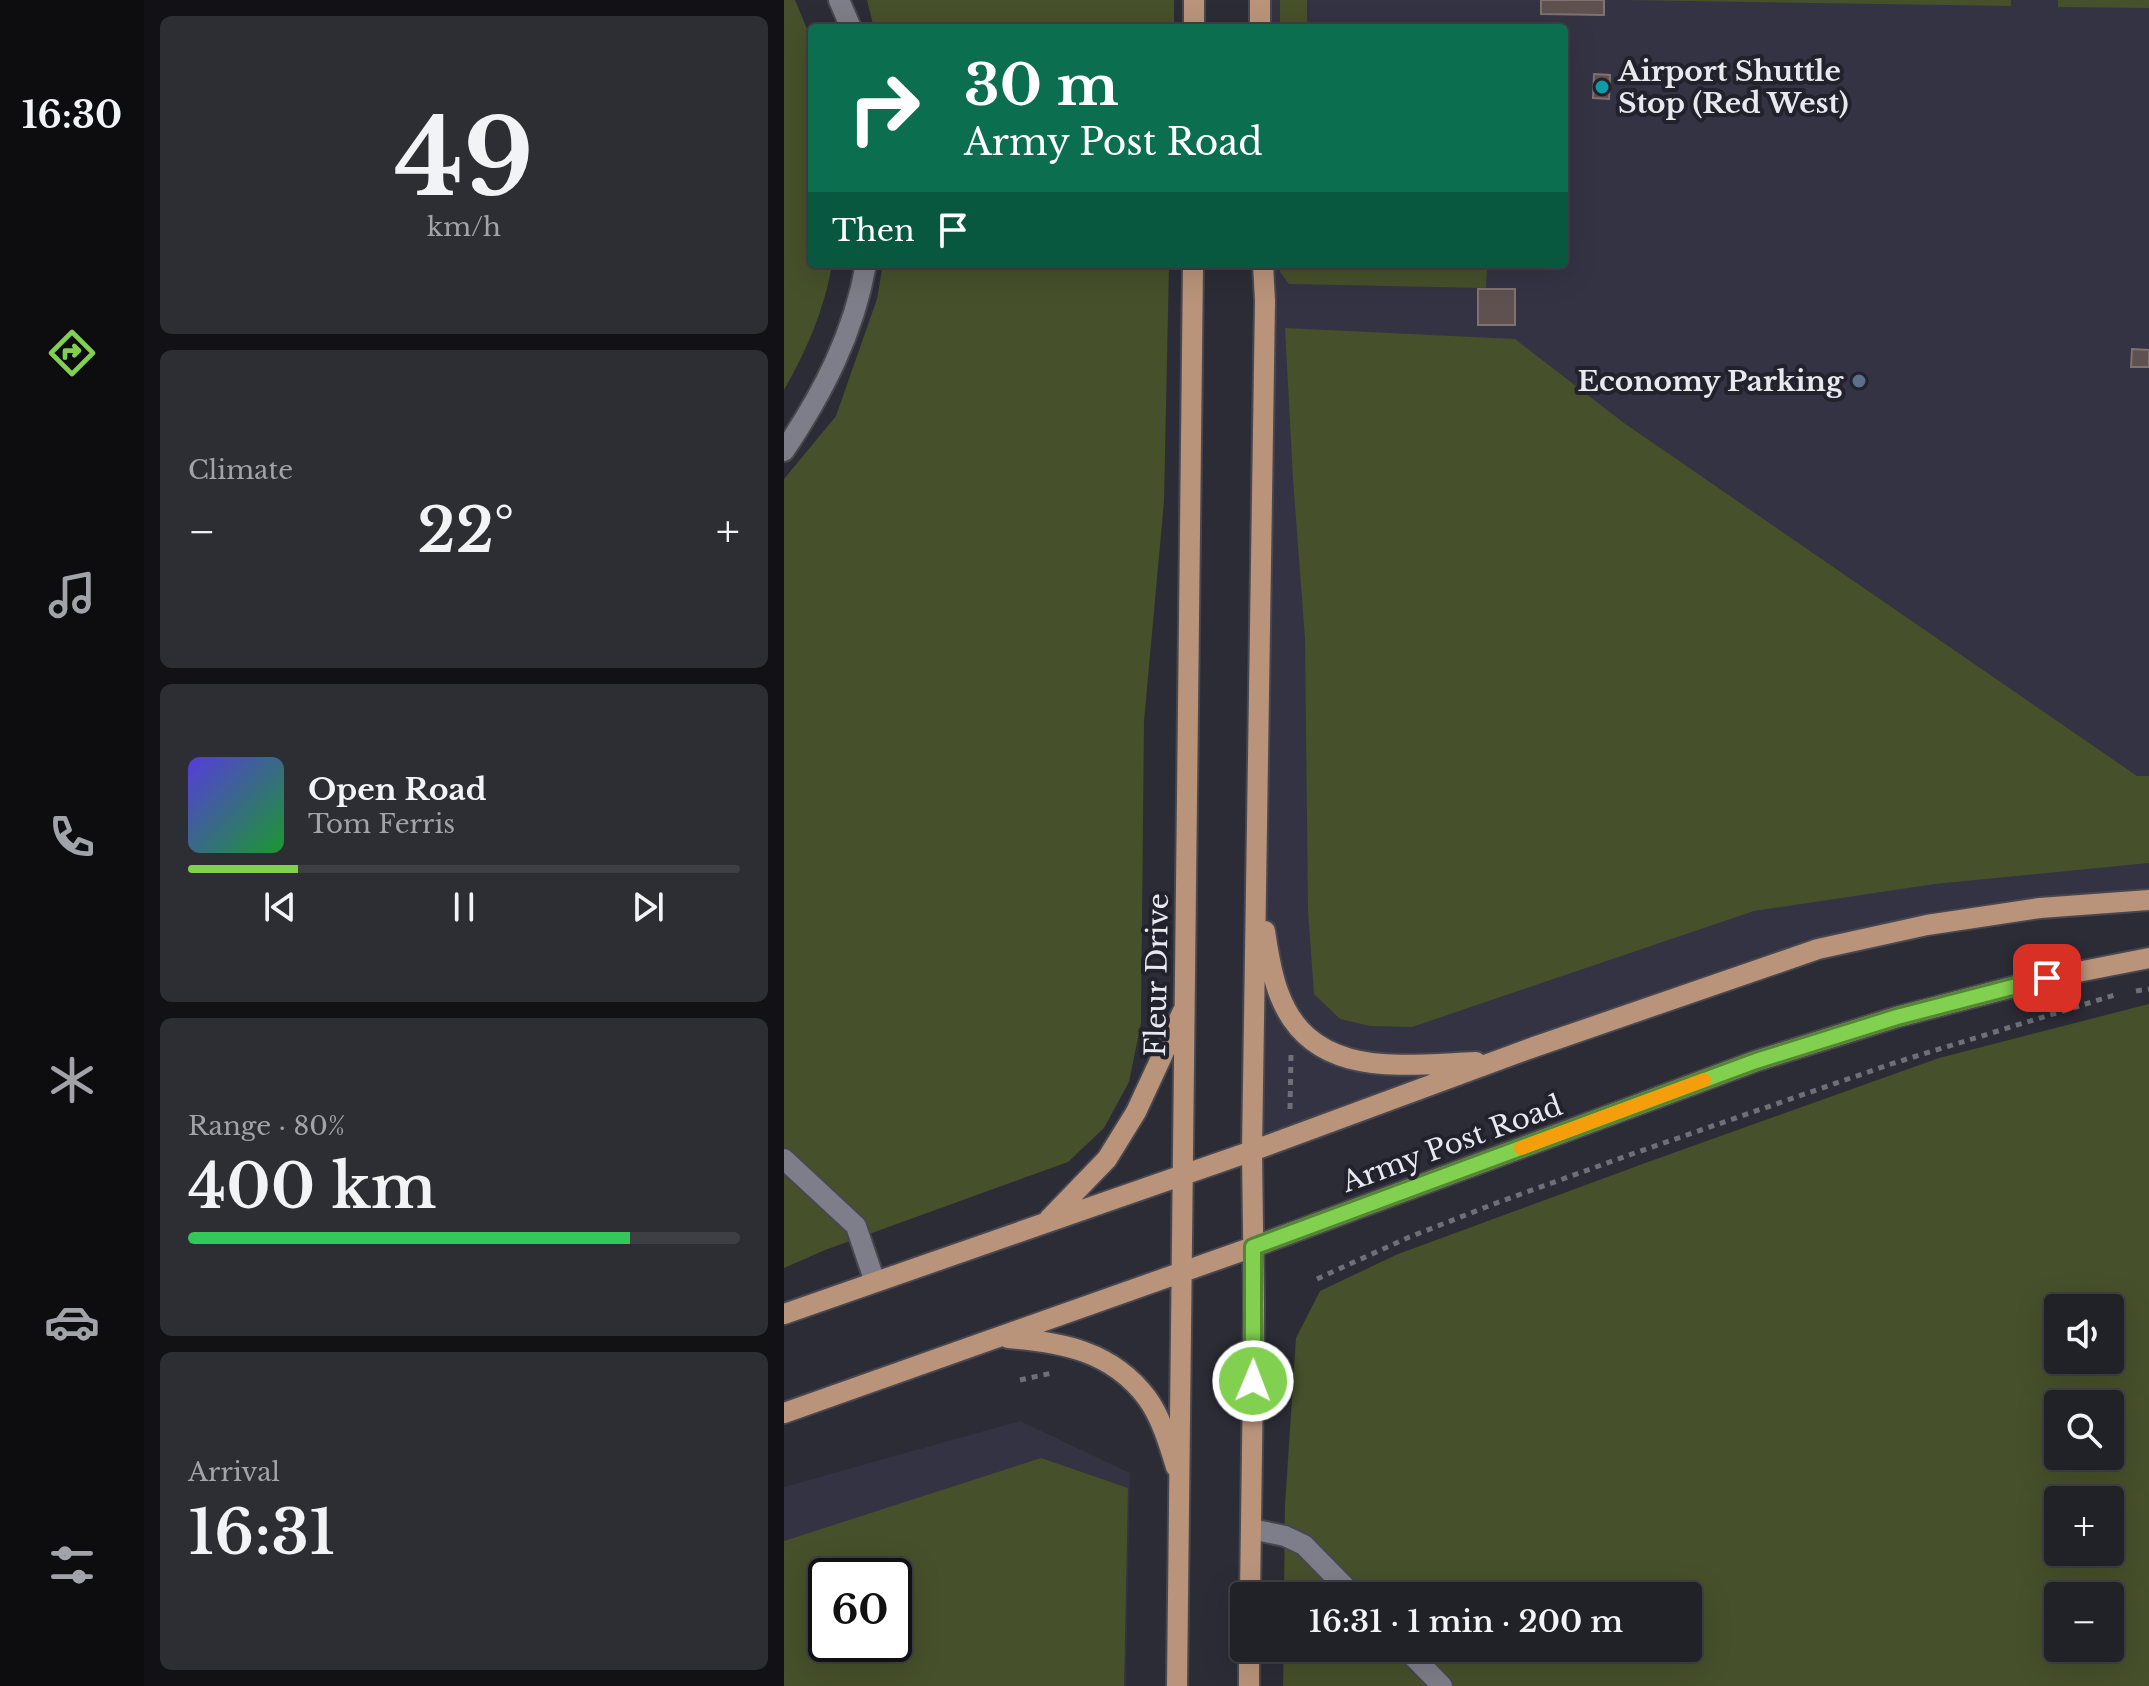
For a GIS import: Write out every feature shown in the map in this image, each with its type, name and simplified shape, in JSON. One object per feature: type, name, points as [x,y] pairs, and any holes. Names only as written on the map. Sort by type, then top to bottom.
[{"type":"main road","points":[[1194,0],[1194,24]]},
{"type":"main road","points":[[1260,0],[1260,24]]},
{"type":"main road","name":"Fleur Drive","points":[[1177,1686],[1193,268]]},
{"type":"main road","points":[[1250,1582],[1252,1151],[1263,268]]},
{"type":"main road","points":[[1256,882],[1278,994],[1301,1032],[1325,1051],[1356,1061],[1390,1065],[1496,1061]]},
{"type":"main road","points":[[784,1314],[1818,949],[1927,925],[2040,908],[2149,900]]},
{"type":"main road","name":"Army Post Road","points":[[784,1413],[1183,1273],[1756,1061],[1912,1013],[2047,978],[2149,958]]},
{"type":"main road","points":[[1044,1223],[1107,1159],[1136,1112],[1185,1005]]},
{"type":"main road","points":[[1000,1337],[1077,1348],[1105,1361],[1127,1378],[1147,1398],[1162,1427],[1180,1484]]},
{"type":"main road","points":[[1249,1662],[1249,1686]]},
{"type":"lane","points":[[839,0],[849,24]]},
{"type":"lane","points":[[784,451],[832,373],[851,321],[865,268]]},
{"type":"lane","points":[[784,1159],[856,1226],[875,1282]]},
{"type":"lane","points":[[1251,1529],[1285,1536],[1304,1545],[1340,1582]]},
{"type":"lane","points":[[1419,1662],[1442,1686]]},
{"type":"path","points":[[1317,1279],[1407,1238],[1660,1144],[1894,1063],[2123,992],[2149,989]]},
{"type":"path","points":[[1290,1111],[1291,1050]]},
{"type":"path","points":[[1020,1380],[1054,1372]]},
{"type":"shaded area","points":[[1269,0],[2149,0],[2149,900],[1818,949],[1252,1151],[1265,268],[1568,268],[1568,24],[1269,24]]},
{"type":"shaded area","points":[[1020,1421],[1130,1473],[1126,1686],[784,1686],[784,1487]]},
{"type":"green space","points":[[784,0],[795,0],[808,31],[808,268],[831,268],[814,329],[784,390]]},
{"type":"green space","points":[[867,0],[1174,0],[1174,24],[873,24]]},
{"type":"green space","points":[[1280,0],[1307,0],[1307,24],[1280,24]]},
{"type":"green space","points":[[1622,0],[2011,0],[2011,6]]},
{"type":"green space","points":[[2058,0],[2149,0],[2149,8],[2058,7]]},
{"type":"green space","points":[[882,268],[1169,268],[1164,501],[1144,721],[1141,1023],[1129,1082],[1104,1128],[1068,1162],[825,1250],[784,1268],[784,479],[836,416],[877,299]]},
{"type":"green space","points":[[1280,268],[1487,269],[1486,288],[1289,284]]},
{"type":"green space","points":[[1285,328],[1515,339],[1624,423],[2137,776],[2149,776],[2149,863],[1935,884],[1754,911],[1412,1027],[1370,1026],[1340,1019],[1314,994],[1308,910],[1305,639]]},
{"type":"green space","points":[[2149,1004],[2149,1686],[1283,1686],[1284,1662],[1702,1662],[1702,1582],[1284,1582],[1285,1505],[1296,1338],[1320,1291],[1398,1254],[1939,1058]]},
{"type":"green space","points":[[1041,1458],[1128,1488],[1124,1686],[784,1686],[784,1541]]},
{"type":"building","points":[[1541,0],[1604,0],[1604,15],[1541,14]]},
{"type":"building","name":"Airport Shuttle Stop (Red West)","points":[[1594,74],[1610,75],[1609,99],[1593,98]]},
{"type":"building","points":[[1478,289],[1515,289],[1515,325],[1478,325]]},
{"type":"building","points":[[2132,349],[2149,350],[2149,367],[2131,367]]},
{"type":"slow traffic","points":[[1521,1148],[1704,1080]]},
{"type":"place","name":"Airport Shuttle Stop (Red West)","points":[[1602,87]]},
{"type":"place","name":"Economy Parking","points":[[1859,381]]},
{"type":"route","points":[[1253,1381],[1253,1247],[1756,1061],[1897,1017],[2047,978]]}]
